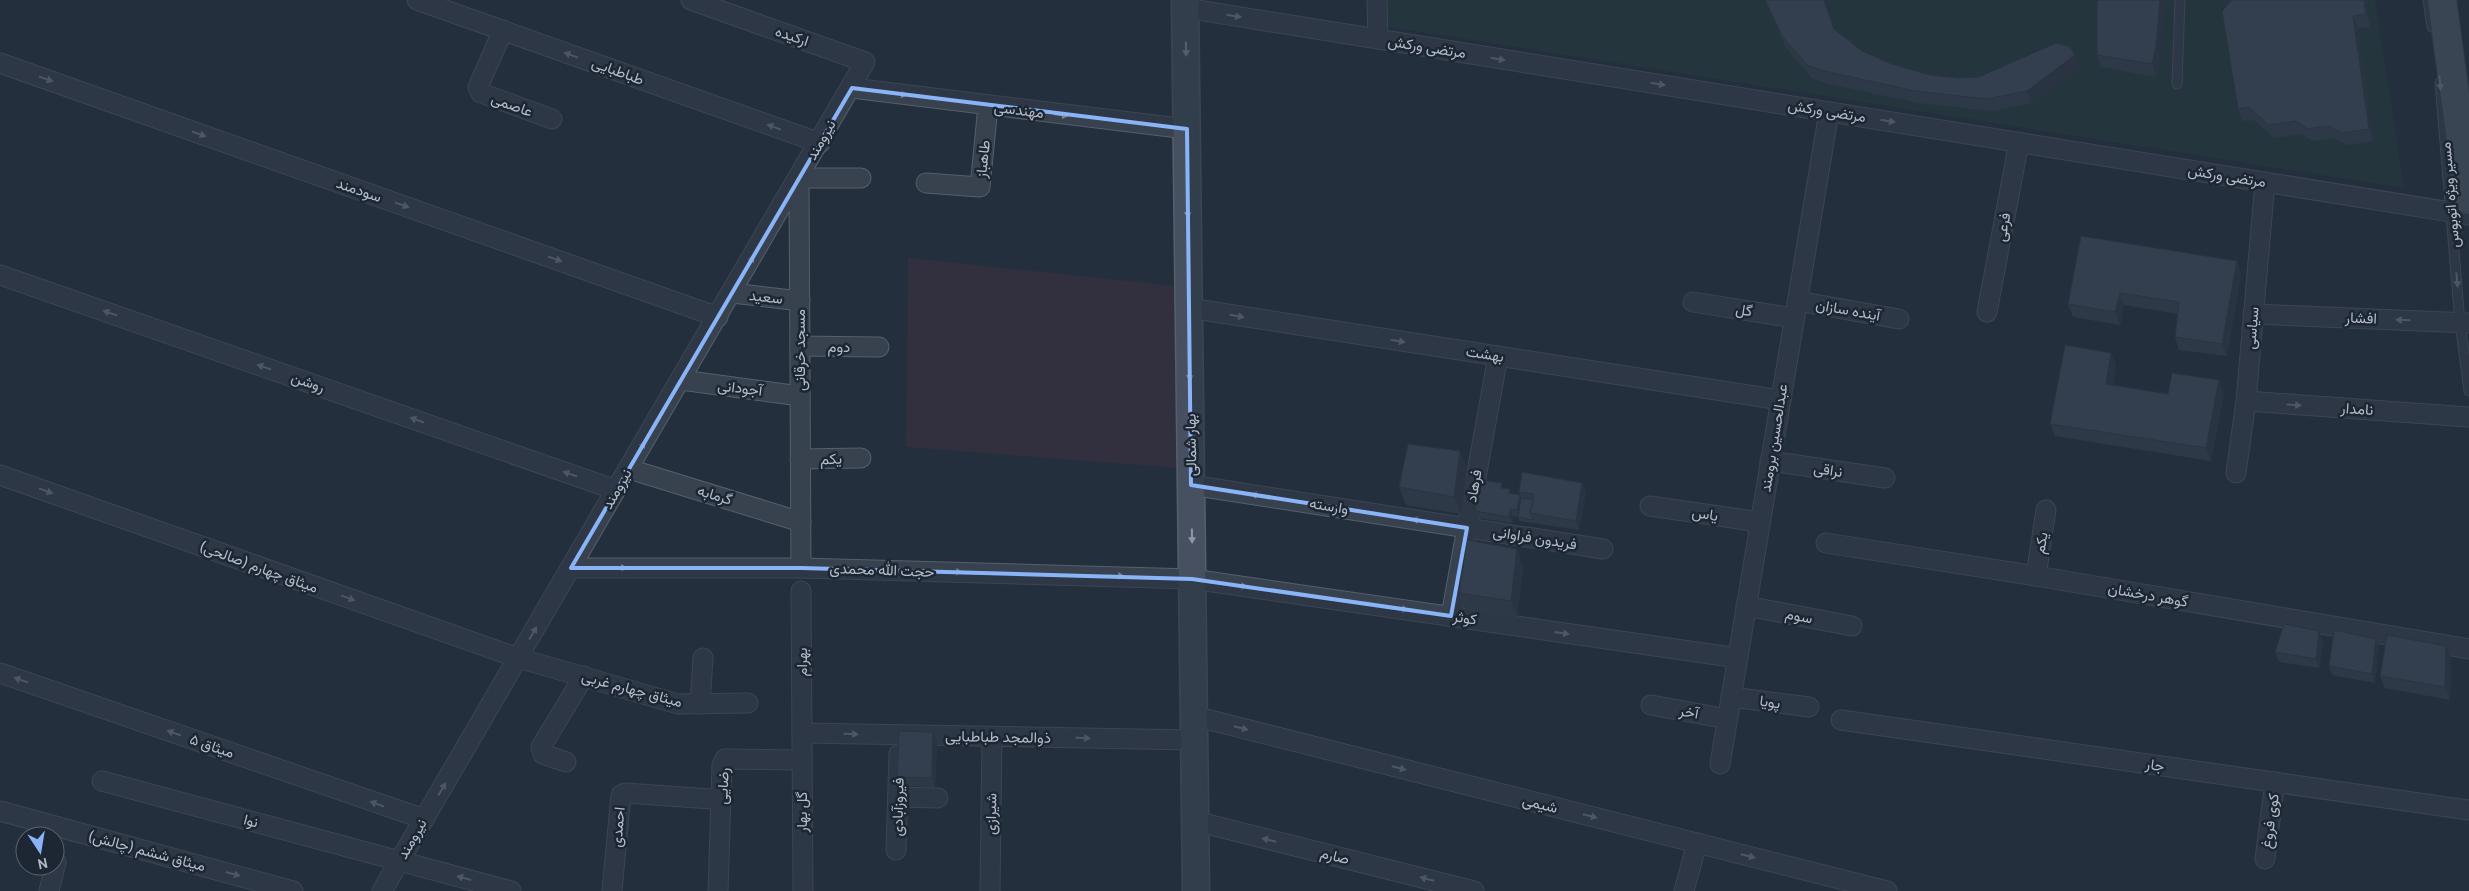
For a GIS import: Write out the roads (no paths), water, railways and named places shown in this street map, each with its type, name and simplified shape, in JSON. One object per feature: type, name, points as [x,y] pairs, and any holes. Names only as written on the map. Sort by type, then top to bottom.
[{"type":"main road","points":[[2442,0],[2463,209]]},
{"type":"main road","name":"بهار شمالی","points":[[1185,4],[1196,891]]},
{"type":"street","name":"طباطبایی","points":[[417,0],[820,143]]},
{"type":"street","name":"ارکیده","points":[[691,0],[865,62],[852,88]]},
{"type":"street","points":[[1377,0],[1378,39]]},
{"type":"street","name":"مرتضی ورکش","points":[[1185,4],[1378,39],[2265,182],[2463,209]]},
{"type":"street","name":"عاصمی","points":[[503,30],[478,87],[479,90],[481,93],[552,119]]},
{"type":"street","name":"سودمند","points":[[0,63],[718,317]]},
{"type":"street","name":"مهندسی","points":[[852,88],[1187,130]]},
{"type":"street","name":"نیرومند","points":[[382,891],[852,88]]},
{"type":"street","name":"طاهباز","points":[[926,183],[980,187],[988,106]]},
{"type":"street","name":"عبدالحسین برومند","points":[[1720,764],[1829,112]]},
{"type":"street","name":"فرعی","points":[[1987,312],[2019,142]]},
{"type":"street","points":[[799,178],[861,178]]},
{"type":"street","name":"مسجد خرقانی","points":[[799,178],[801,568]]},
{"type":"street","name":"سیاسی","points":[[2236,474],[2246,401],[2265,182]]},
{"type":"street","name":"روشن","points":[[0,275],[616,490]]},
{"type":"street","name":"سعید","points":[[732,293],[800,301]]},
{"type":"street","name":"گل","points":[[1693,302],[1796,310]]},
{"type":"street","name":"بهشت","points":[[1189,308],[1781,400]]},
{"type":"street","name":"آینده سازان","points":[[1796,310],[1899,318]]},
{"type":"street","name":"افشار","points":[[2253,314],[2465,323]]},
{"type":"street","name":"دوم","points":[[800,346],[879,347]]},
{"type":"street","name":"فرهاد","points":[[1451,616],[1498,356]]},
{"type":"street","name":"آجودانی","points":[[680,380],[800,396]]},
{"type":"street","name":"نامدار","points":[[2246,401],[2469,417]]},
{"type":"street","name":"یکم","points":[[800,460],[861,458]]},
{"type":"street","name":"نراقی","points":[[1770,461],[1885,478]]},
{"type":"street","name":"گرمابه","points":[[628,469],[801,522]]},
{"type":"street","name":"میثاق چهارم (صالحی)","points":[[0,475],[518,658]]},
{"type":"street","name":"وارسته","points":[[1191,485],[1467,528]]},
{"type":"street","name":"یاس","points":[[1650,506],[1760,522]]},
{"type":"street","name":"یکم","points":[[2036,576],[2046,510]]},
{"type":"street","name":"فریدون فراوانی","points":[[1467,528],[1603,549]]},
{"type":"street","name":"گوهر درخشان","points":[[1826,543],[2036,576],[2469,649]]},
{"type":"street","name":"حجت الله محمدی","points":[[571,568],[801,568],[1192,579]]},
{"type":"street","name":"کوثر","points":[[1192,579],[1738,658]]},
{"type":"street","name":"بهرام","points":[[801,591],[802,733]]},
{"type":"street","name":"سوم","points":[[1746,606],[1852,626]]},
{"type":"street","name":"میثاق چهارم غربی","points":[[518,658],[678,704],[748,703]]},
{"type":"street","points":[[700,704],[703,658]]},
{"type":"street","name":"میثاق ۵","points":[[0,673],[424,820]]},
{"type":"street","points":[[566,762],[543,754],[541,747],[584,676]]},
{"type":"street","name":"پویا","points":[[1731,697],[1809,708]]},
{"type":"street","name":"آخر","points":[[1651,705],[1727,719]]},
{"type":"street","name":"جار","points":[[1841,720],[2469,810]]},
{"type":"street","name":"ذوالمجد طباطبایی","points":[[802,733],[992,737],[1194,728]]},
{"type":"street","name":"شیمی","points":[[1194,728],[1697,843],[1887,891]]},
{"type":"street","name":"گل بهار","points":[[802,733],[803,891]]},
{"type":"street","name":"فیروزآبادی","points":[[896,850],[900,735]]},
{"type":"street","name":"شیرازی","points":[[990,891],[992,737]]},
{"type":"street","name":"رضایی","points":[[718,891],[722,765],[725,759],[802,760]]},
{"type":"street","name":"نوا","points":[[102,781],[511,891]]},
{"type":"street","name":"کوی فروغ","points":[[2265,859],[2275,782]]},
{"type":"street","name":"احمدی","points":[[612,891],[621,795],[625,793],[712,799]]},
{"type":"street","points":[[898,797],[938,798]]},
{"type":"street","name":"میثاق ششم (چالش)","points":[[0,811],[293,891]]},
{"type":"street","name":"صارم","points":[[1195,821],[1474,891]]},
{"type":"street","points":[[1684,891],[1697,843]]},
{"type":"street","points":[[50,891],[53,876]]},
{"type":"lane","points":[[2177,84],[2180,0]]},
{"type":"lane","points":[[2428,0],[2433,35]]},
{"type":"lane","name":"مسیر ویژه اتوبوس","points":[[2439,70],[2463,209],[2465,323],[2469,391]]}]
